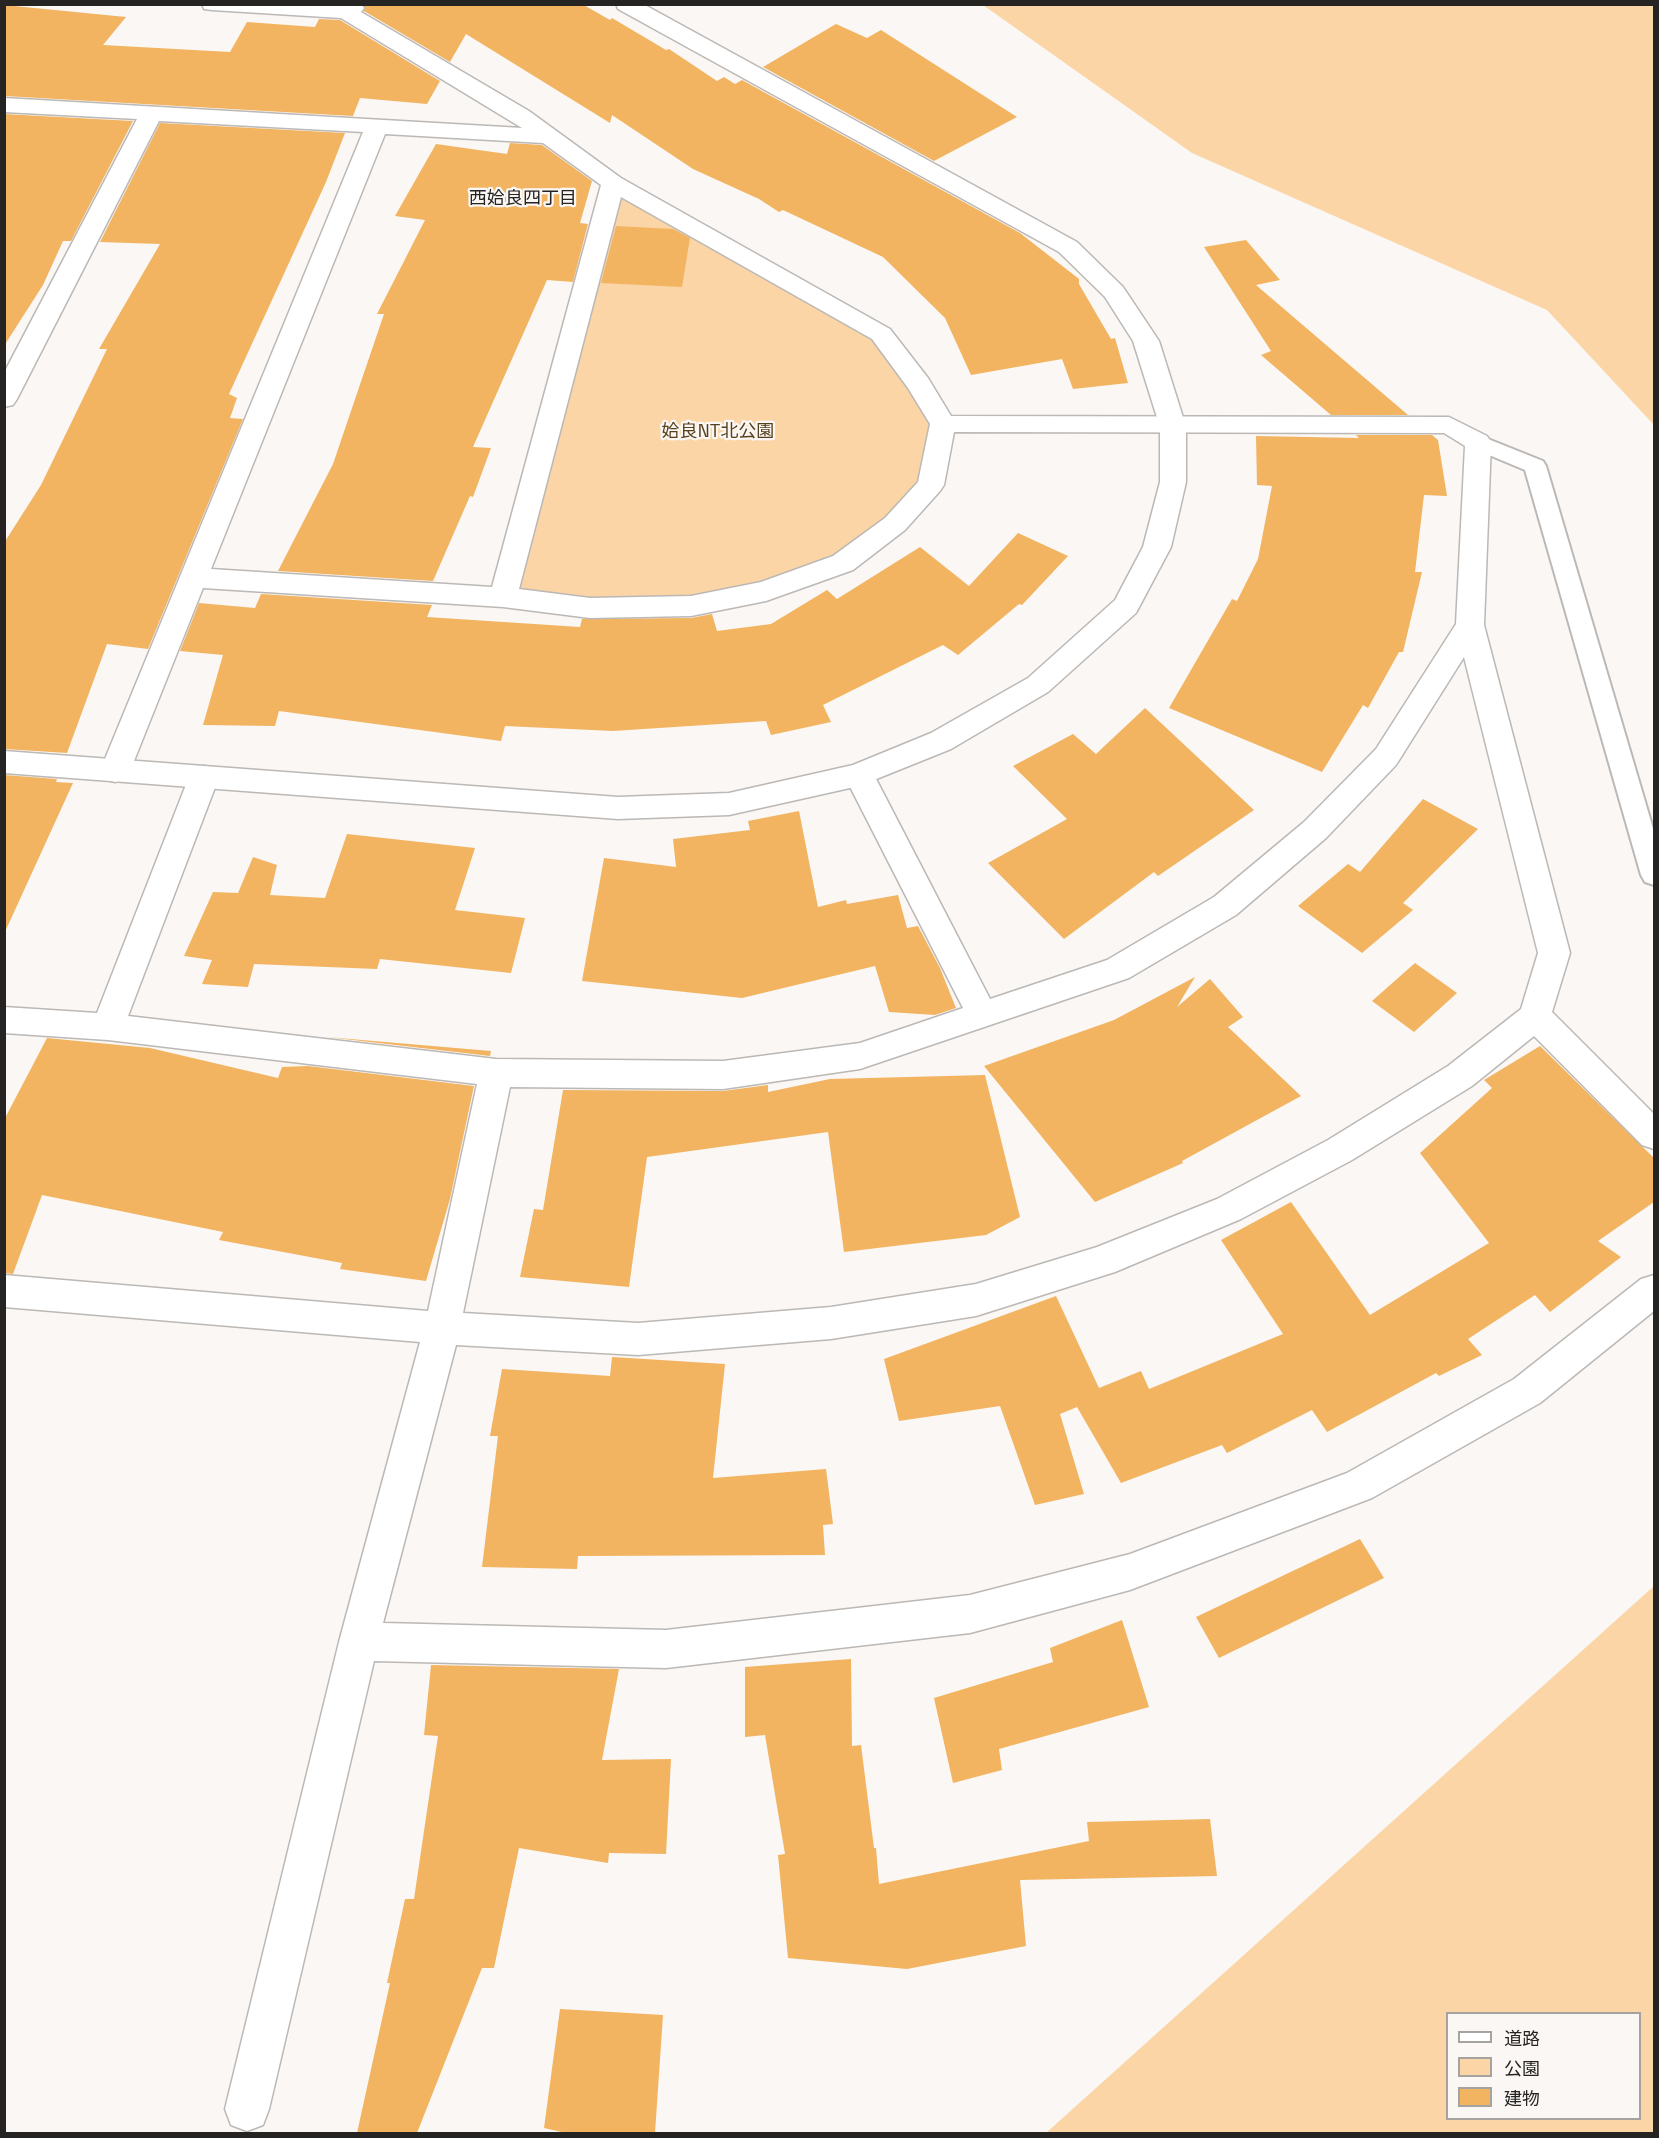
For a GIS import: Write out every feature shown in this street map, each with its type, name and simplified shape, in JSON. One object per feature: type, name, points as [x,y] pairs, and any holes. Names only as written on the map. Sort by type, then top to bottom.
[{"type":"street","points":[[195,578],[503,597],[590,608],[691,606],[766,591],[843,563],[895,524],[931,485],[944,424],[919,384],[881,334],[613,183],[521,116],[346,7],[212,4]]},
{"type":"street","points":[[4,762],[474,800],[618,808],[729,804],[859,775],[941,741],[1038,685],[1126,606],[1157,548],[1173,482],[1173,426],[1146,341],[1114,292],[1068,247],[626,4]]},
{"type":"street","points":[[4,105],[376,128],[549,136]]},
{"type":"street","points":[[4,399],[151,115]]},
{"type":"street","points":[[115,771],[376,128]]},
{"type":"street","points":[[503,597],[613,183]]},
{"type":"street","points":[[4,1291],[442,1328],[638,1339],[831,1323],[976,1300],[1103,1260],[1229,1209],[1340,1150],[1460,1076],[1535,1016],[1554,953],[1470,625],[1478,442],[1449,425],[944,424]]},
{"type":"street","points":[[4,1020],[108,1027],[496,1073],[723,1075],[860,1056],[1118,969],[1225,906],[1315,830],[1386,757],[1470,625]]},
{"type":"street","points":[[859,775],[983,1016]]},
{"type":"street","points":[[108,1027],[204,777]]},
{"type":"street","points":[[1535,1016],[1654,1135]]},
{"type":"street","points":[[247,2109],[359,1642],[442,1328],[496,1073]]},
{"type":"street","points":[[359,1642],[666,1649],[970,1614],[1130,1572],[1359,1486],[1527,1391],[1654,1290]]},
{"type":"lane","points":[[1478,442],[1535,466],[1654,874]]},
{"type":"green space","points":[[983,5],[1654,5],[1654,425],[1547,310],[1192,153]]},
{"type":"green space","name":"姶良NT北公園","points":[[613,183],[881,334],[943,424],[931,485],[843,563],[691,606],[503,597]]},
{"type":"green space","points":[[1654,1586],[1654,2133],[1046,2133]]},
{"type":"building","points":[[364,4],[582,4],[610,20],[612,18],[666,50],[669,49],[717,81],[724,77],[735,84],[742,80],[1020,233],[1079,279],[1079,284],[1111,339],[1115,338],[1128,383],[1073,389],[1062,359],[971,375],[945,318],[883,257],[783,210],[779,212],[759,199],[693,169],[612,115],[610,123],[466,34],[450,62],[364,11]]},
{"type":"building","points":[[4,5],[126,17],[103,45],[230,52],[247,22],[315,27],[319,19],[340,20],[440,81],[427,104],[360,98],[353,116],[4,96]]},
{"type":"building","points":[[836,24],[867,38],[881,30],[1017,117],[934,161],[763,67]]},
{"type":"building","points":[[4,114],[133,121],[71,241],[63,241],[43,285],[4,346]]},
{"type":"building","points":[[160,123],[345,133],[326,182],[229,394],[237,398],[230,418],[243,419],[148,649],[107,644],[67,753],[4,749],[4,543],[41,485],[107,349],[99,349],[160,244],[100,242]]},
{"type":"building","points":[[510,143],[542,145],[592,181],[580,223],[588,224],[573,282],[547,280],[473,447],[491,448],[473,497],[470,496],[433,581],[278,571],[333,464],[384,314],[377,314],[425,220],[395,216],[436,144],[507,154]]},
{"type":"building","points":[[616,226],[673,229],[690,238],[682,287],[601,283]]},
{"type":"building","points":[[1246,240],[1280,280],[1256,285],[1408,415],[1331,415],[1261,355],[1271,351],[1204,247]]},
{"type":"building","points":[[1356,435],[1432,435],[1438,440],[1447,496],[1424,495],[1415,572],[1422,572],[1403,652],[1399,652],[1368,708],[1363,705],[1322,772],[1169,708],[1232,599],[1237,601],[1258,559],[1272,486],[1257,485],[1256,436],[1359,438]]},
{"type":"building","points":[[1018,533],[1068,556],[1022,605],[1019,604],[958,655],[943,645],[823,705],[831,722],[771,735],[766,721],[613,731],[505,726],[501,741],[279,711],[275,726],[203,725],[223,655],[180,651],[199,603],[255,608],[261,594],[432,605],[427,617],[580,627],[582,619],[691,618],[712,614],[717,631],[771,624],[827,590],[837,599],[920,547],[969,586]]},
{"type":"building","points":[[1145,708],[1254,810],[1158,876],[1154,872],[1064,939],[988,863],[1067,819],[1013,766],[1073,734],[1096,754]]},
{"type":"building","points":[[4,775],[57,779],[56,782],[73,783],[4,934]]},
{"type":"building","points":[[1423,799],[1478,829],[1403,903],[1413,910],[1362,953],[1298,906],[1348,864],[1360,872]]},
{"type":"building","points":[[799,811],[818,907],[846,900],[847,904],[898,895],[907,928],[918,926],[940,968],[956,1008],[935,1015],[889,1012],[875,966],[742,998],[582,981],[604,858],[676,867],[673,839],[750,830],[748,821]]},
{"type":"building","points":[[347,834],[475,848],[455,910],[525,918],[511,973],[380,959],[377,969],[254,964],[248,987],[202,984],[212,960],[184,956],[213,892],[238,893],[253,857],[277,865],[270,895],[325,898]]},
{"type":"building","points":[[1415,963],[1457,993],[1414,1032],[1372,1001]]},
{"type":"building","points":[[1195,977],[1177,1007],[1210,979],[1243,1017],[1228,1027],[1301,1096],[1182,1161],[1183,1163],[1095,1202],[984,1066],[1114,1020]]},
{"type":"building","points":[[327,1037],[491,1051],[490,1056]]},
{"type":"building","points":[[47,1038],[150,1048],[278,1078],[282,1067],[308,1066],[474,1086],[450,1199],[426,1281],[340,1269],[342,1263],[219,1240],[223,1232],[42,1195],[13,1274],[4,1273],[4,1120]]},
{"type":"building","points":[[1540,1046],[1654,1158],[1654,1202],[1598,1241],[1621,1257],[1550,1312],[1535,1295],[1468,1339],[1482,1355],[1439,1376],[1436,1373],[1327,1432],[1312,1410],[1227,1453],[1222,1445],[1121,1483],[1077,1407],[1060,1414],[1084,1494],[1035,1505],[1000,1406],[899,1421],[884,1359],[1056,1296],[1099,1388],[1141,1371],[1149,1389],[1283,1334],[1221,1240],[1291,1202],[1370,1315],[1489,1243],[1420,1153],[1492,1088],[1484,1080]]},
{"type":"building","points":[[985,1075],[1020,1217],[986,1235],[844,1252],[828,1132],[647,1157],[629,1287],[520,1277],[534,1209],[543,1210],[563,1090],[723,1091],[768,1085],[768,1092],[830,1079]]},
{"type":"building","points":[[612,1357],[725,1364],[713,1478],[826,1469],[833,1524],[823,1525],[825,1555],[578,1556],[577,1569],[482,1567],[498,1436],[490,1436],[502,1369],[610,1376]]},
{"type":"building","points":[[1360,1539],[1384,1578],[1219,1658],[1196,1617]]},
{"type":"building","points":[[1122,1620],[1149,1707],[999,1749],[1002,1770],[953,1783],[934,1698],[1053,1662],[1050,1648]]},
{"type":"building","points":[[851,1659],[852,1746],[861,1745],[879,1884],[1089,1841],[1087,1822],[1210,1819],[1217,1876],[1020,1880],[1026,1946],[907,1969],[788,1958],[778,1855],[785,1854],[765,1735],[745,1737],[745,1667]]},
{"type":"building","points":[[431,1665],[619,1669],[602,1760],[671,1759],[666,1854],[609,1853],[608,1863],[519,1848],[494,1968],[482,1968],[417,2133],[357,2133],[390,1983],[387,1983],[405,1899],[414,1899],[438,1736],[424,1735]]},
{"type":"building","points":[[560,2009],[663,2015],[655,2133],[566,2133],[544,2128]]},
{"type":"district","name":"西姶良四丁目","points":[[523,199]]}]
